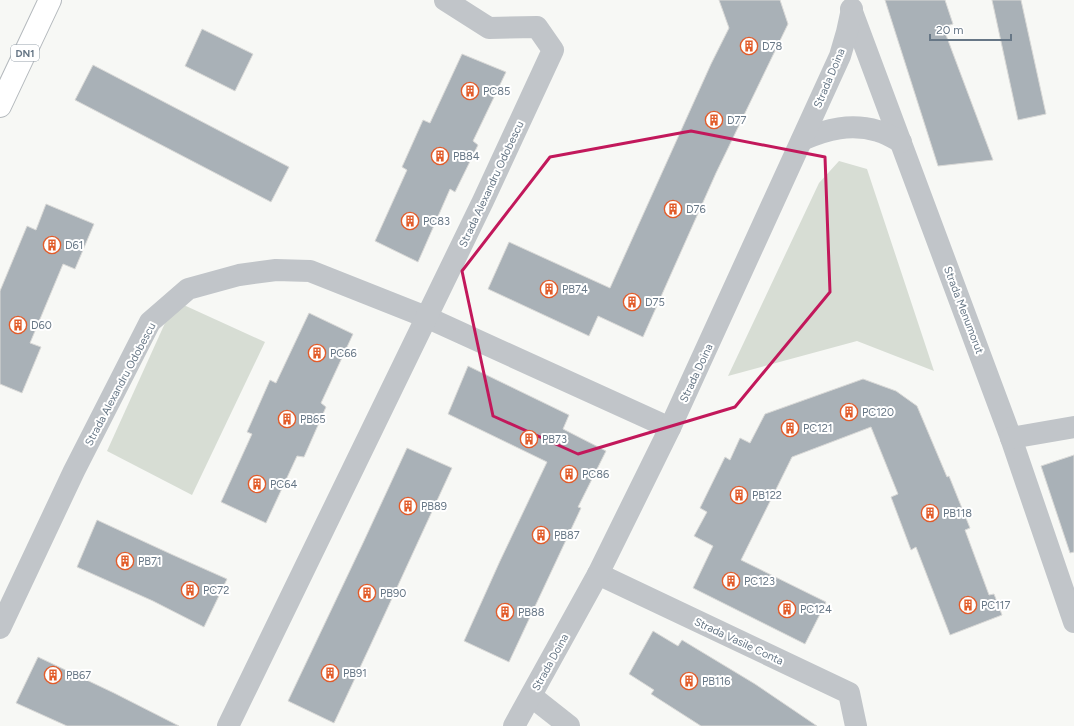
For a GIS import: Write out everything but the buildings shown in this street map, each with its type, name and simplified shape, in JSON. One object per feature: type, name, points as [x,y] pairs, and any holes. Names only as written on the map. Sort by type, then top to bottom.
[{"type":"main road","name":"DN1","points":[[0,106],[50,0]]},
{"type":"street","name":"Strada Alexandru Odobescu","points":[[228,726],[483,201],[553,50],[537,27],[488,28],[445,0]]},
{"type":"street","name":"Strada Doina","points":[[514,726],[598,574],[670,428],[840,56],[847,32],[850,4]]},
{"type":"street","name":"Strada Menumorut","points":[[850,4],[1011,438],[1074,622]]},
{"type":"street","points":[[802,140],[831,129],[848,127],[880,131],[901,142]]},
{"type":"street","name":"Strada Alexandru Odobescu","points":[[0,628],[74,472],[150,322],[188,289],[239,275],[276,270],[310,271],[426,317],[670,428]]},
{"type":"street","points":[[1011,438],[1074,427]]},
{"type":"street","name":"Strada Vasile Conta","points":[[598,574],[849,693],[856,726]]},
{"type":"street","points":[[531,696],[569,726]]},
{"type":"highlighted area","points":[[691,131],[825,157],[830,292],[735,407],[578,454],[493,416],[462,271],[550,157]]},
{"type":"shaded area","points":[[839,161],[867,169],[934,371],[857,341],[728,376],[819,183]]},
{"type":"shaded area","points":[[175,301],[265,342],[192,495],[107,451]]},
{"type":"place","name":"D78","points":[[749,46]]},
{"type":"place","name":"PC85","points":[[470,91]]},
{"type":"place","name":"D77","points":[[714,120]]},
{"type":"place","name":"PB84","points":[[440,156]]},
{"type":"place","name":"D76","points":[[673,209]]},
{"type":"place","name":"PC83","points":[[410,221]]},
{"type":"place","name":"D61","points":[[52,245]]},
{"type":"place","name":"PB74","points":[[549,289]]},
{"type":"place","name":"D75","points":[[632,302]]},
{"type":"place","name":"D60","points":[[18,325]]},
{"type":"place","name":"PC66","points":[[317,353]]},
{"type":"place","name":"PC120","points":[[849,412]]},
{"type":"place","name":"PB65","points":[[287,419]]},
{"type":"place","name":"PC121","points":[[790,428]]},
{"type":"place","name":"PB73","points":[[529,439]]},
{"type":"place","name":"PC86","points":[[569,474]]},
{"type":"place","name":"PC64","points":[[257,484]]},
{"type":"place","name":"PB122","points":[[739,495]]},
{"type":"place","name":"PB89","points":[[408,506]]},
{"type":"place","name":"PB118","points":[[930,513]]},
{"type":"place","name":"PB87","points":[[541,535]]},
{"type":"place","name":"PB71","points":[[125,561]]},
{"type":"place","name":"PC123","points":[[731,581]]},
{"type":"place","name":"PC72","points":[[190,590]]},
{"type":"place","name":"PB90","points":[[367,593]]},
{"type":"place","name":"PC117","points":[[968,605]]},
{"type":"place","name":"PC124","points":[[787,609]]},
{"type":"place","name":"PB88","points":[[505,612]]},
{"type":"place","name":"PB91","points":[[330,673]]},
{"type":"place","name":"PB67","points":[[53,675]]},
{"type":"place","name":"PB116","points":[[689,681]]}]
